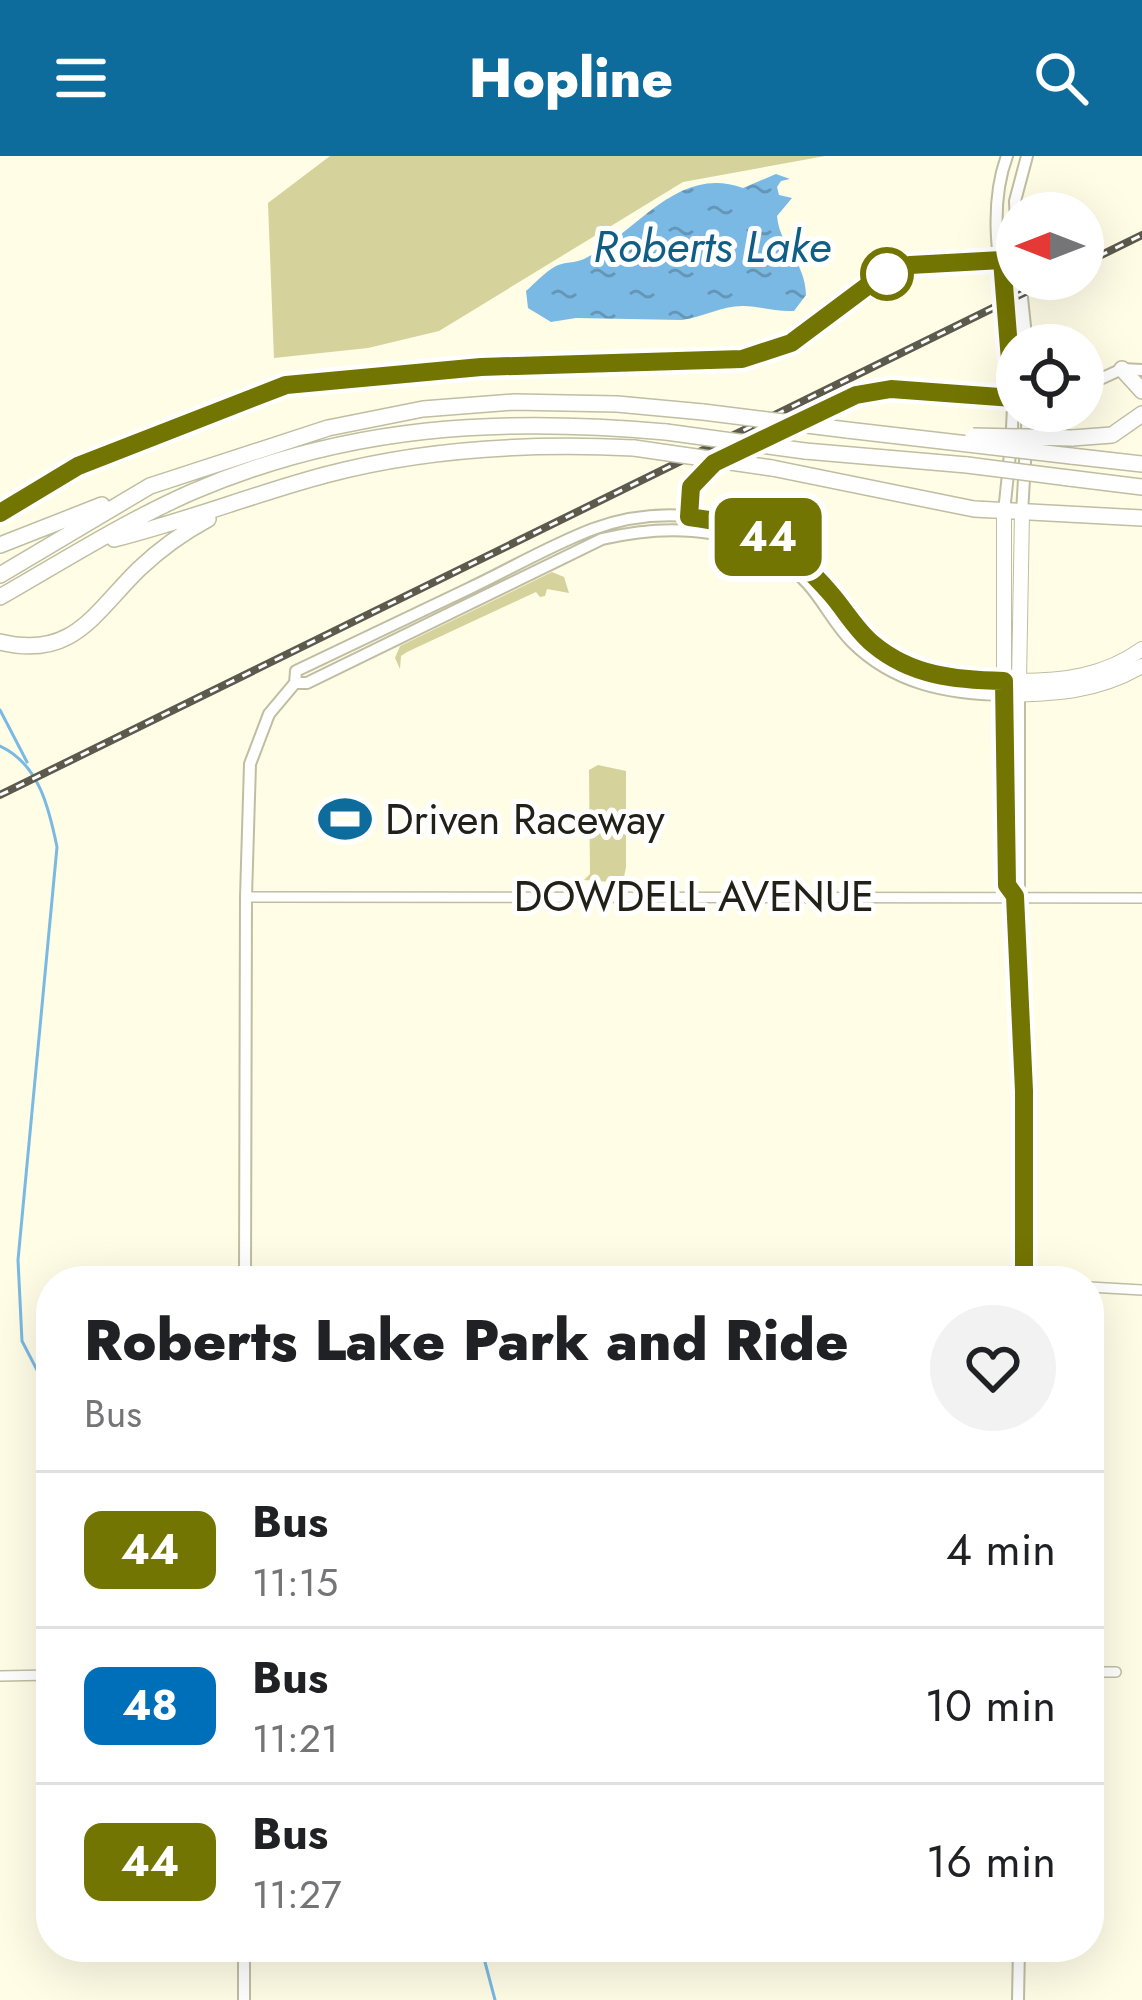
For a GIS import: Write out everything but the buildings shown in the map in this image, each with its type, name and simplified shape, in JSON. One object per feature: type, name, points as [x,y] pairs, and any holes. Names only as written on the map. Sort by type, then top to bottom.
[{"type":"highway","points":[[1122,369],[1142,391]]},
{"type":"highway","points":[[0,544],[150,486],[328,428],[423,410],[551,401],[968,440],[1142,464]]},
{"type":"highway","points":[[968,440],[1112,435],[1142,413]]},
{"type":"highway","points":[[0,597],[157,508],[218,481],[339,444],[433,429],[566,423],[1142,487]]},
{"type":"highway","points":[[94,544],[326,475],[414,457],[557,444],[634,448],[772,468],[1004,512],[1142,518]]},
{"type":"highway","points":[[0,575],[150,486]]},
{"type":"highway","points":[[0,642],[40,646],[69,638],[87,626],[143,565],[203,522],[246,501]]},
{"type":"main road","points":[[1004,512],[1011,688]]},
{"type":"main road","points":[[1011,688],[1022,513]]},
{"type":"main road","points":[[1011,688],[1083,677],[1142,649]]},
{"type":"main road","points":[[1011,688],[1074,692],[1118,680],[1142,666]]},
{"type":"street","points":[[999,192],[1006,156]]},
{"type":"street","points":[[1017,192],[1027,156]]},
{"type":"street","points":[[0,513],[78,466],[286,385],[481,367],[742,359],[791,343],[878,278],[910,265],[996,260]]},
{"type":"street","points":[[1104,377],[1122,369],[1142,370]]},
{"type":"street","points":[[689,531],[691,487],[714,463],[856,395],[891,389],[996,397]]},
{"type":"street","points":[[1004,512],[1012,432]]},
{"type":"street","points":[[1022,513],[1027,432]]},
{"type":"street","points":[[245,1266],[250,764],[269,714],[295,683],[296,671],[595,529],[635,519],[689,517],[728,521],[763,541],[895,666],[1011,688],[1007,885],[1015,896],[1024,1091],[1024,1266]]},
{"type":"street","points":[[295,683],[307,682],[602,539],[627,533],[689,531],[763,541]]},
{"type":"street","name":"DOWDELL AVENUE","points":[[246,897],[1142,898]]},
{"type":"street","points":[[1104,1287],[1142,1290]]},
{"type":"street","points":[[1104,1672],[1116,1672]]},
{"type":"street","points":[[0,1676],[36,1675]]},
{"type":"street","points":[[244,1962],[244,2000]]},
{"type":"street","points":[[1018,1962],[1018,2000]]},
{"type":"shaded area","points":[[330,156],[825,156],[683,182],[439,331],[368,348],[274,358],[268,203]]},
{"type":"shaded area","points":[[552,572],[564,577],[569,593],[547,589],[540,597],[536,592],[407,652],[401,656],[400,669],[395,658],[400,646]]},
{"type":"shaded area","points":[[598,765],[626,771],[626,867],[617,887],[612,882],[584,880],[590,874],[589,770]]},
{"type":"water","name":"Roberts Lake","points":[[776,174],[790,179],[777,187],[779,195],[792,198],[777,216],[805,283],[806,295],[794,311],[743,306],[682,320],[576,318],[551,322],[528,308],[526,291],[548,271],[603,248],[678,193],[719,183],[743,188]]},
{"type":"waterway","points":[[0,710],[27,762]]},
{"type":"waterway","points":[[0,746],[33,776],[46,803],[57,847],[18,1260],[22,1341],[36,1368]]},
{"type":"waterway","points":[[485,1962],[495,2000]]},
{"type":"railway","points":[[1104,254],[1142,235]]},
{"type":"railway","points":[[0,795],[1009,300]]},
{"type":"bus line","name":"44","points":[[0,513],[78,466],[286,385],[481,367],[742,359],[791,343],[878,278],[910,265],[1002,260],[1013,398],[891,389],[856,395],[714,463],[691,487],[689,517],[728,521],[765,535],[801,561],[872,643],[898,661],[951,680],[1004,681],[1007,885],[1015,896],[1024,1091],[1024,1266]]},
{"type":"place","name":"Driven Raceway","points":[[345,819]]}]
